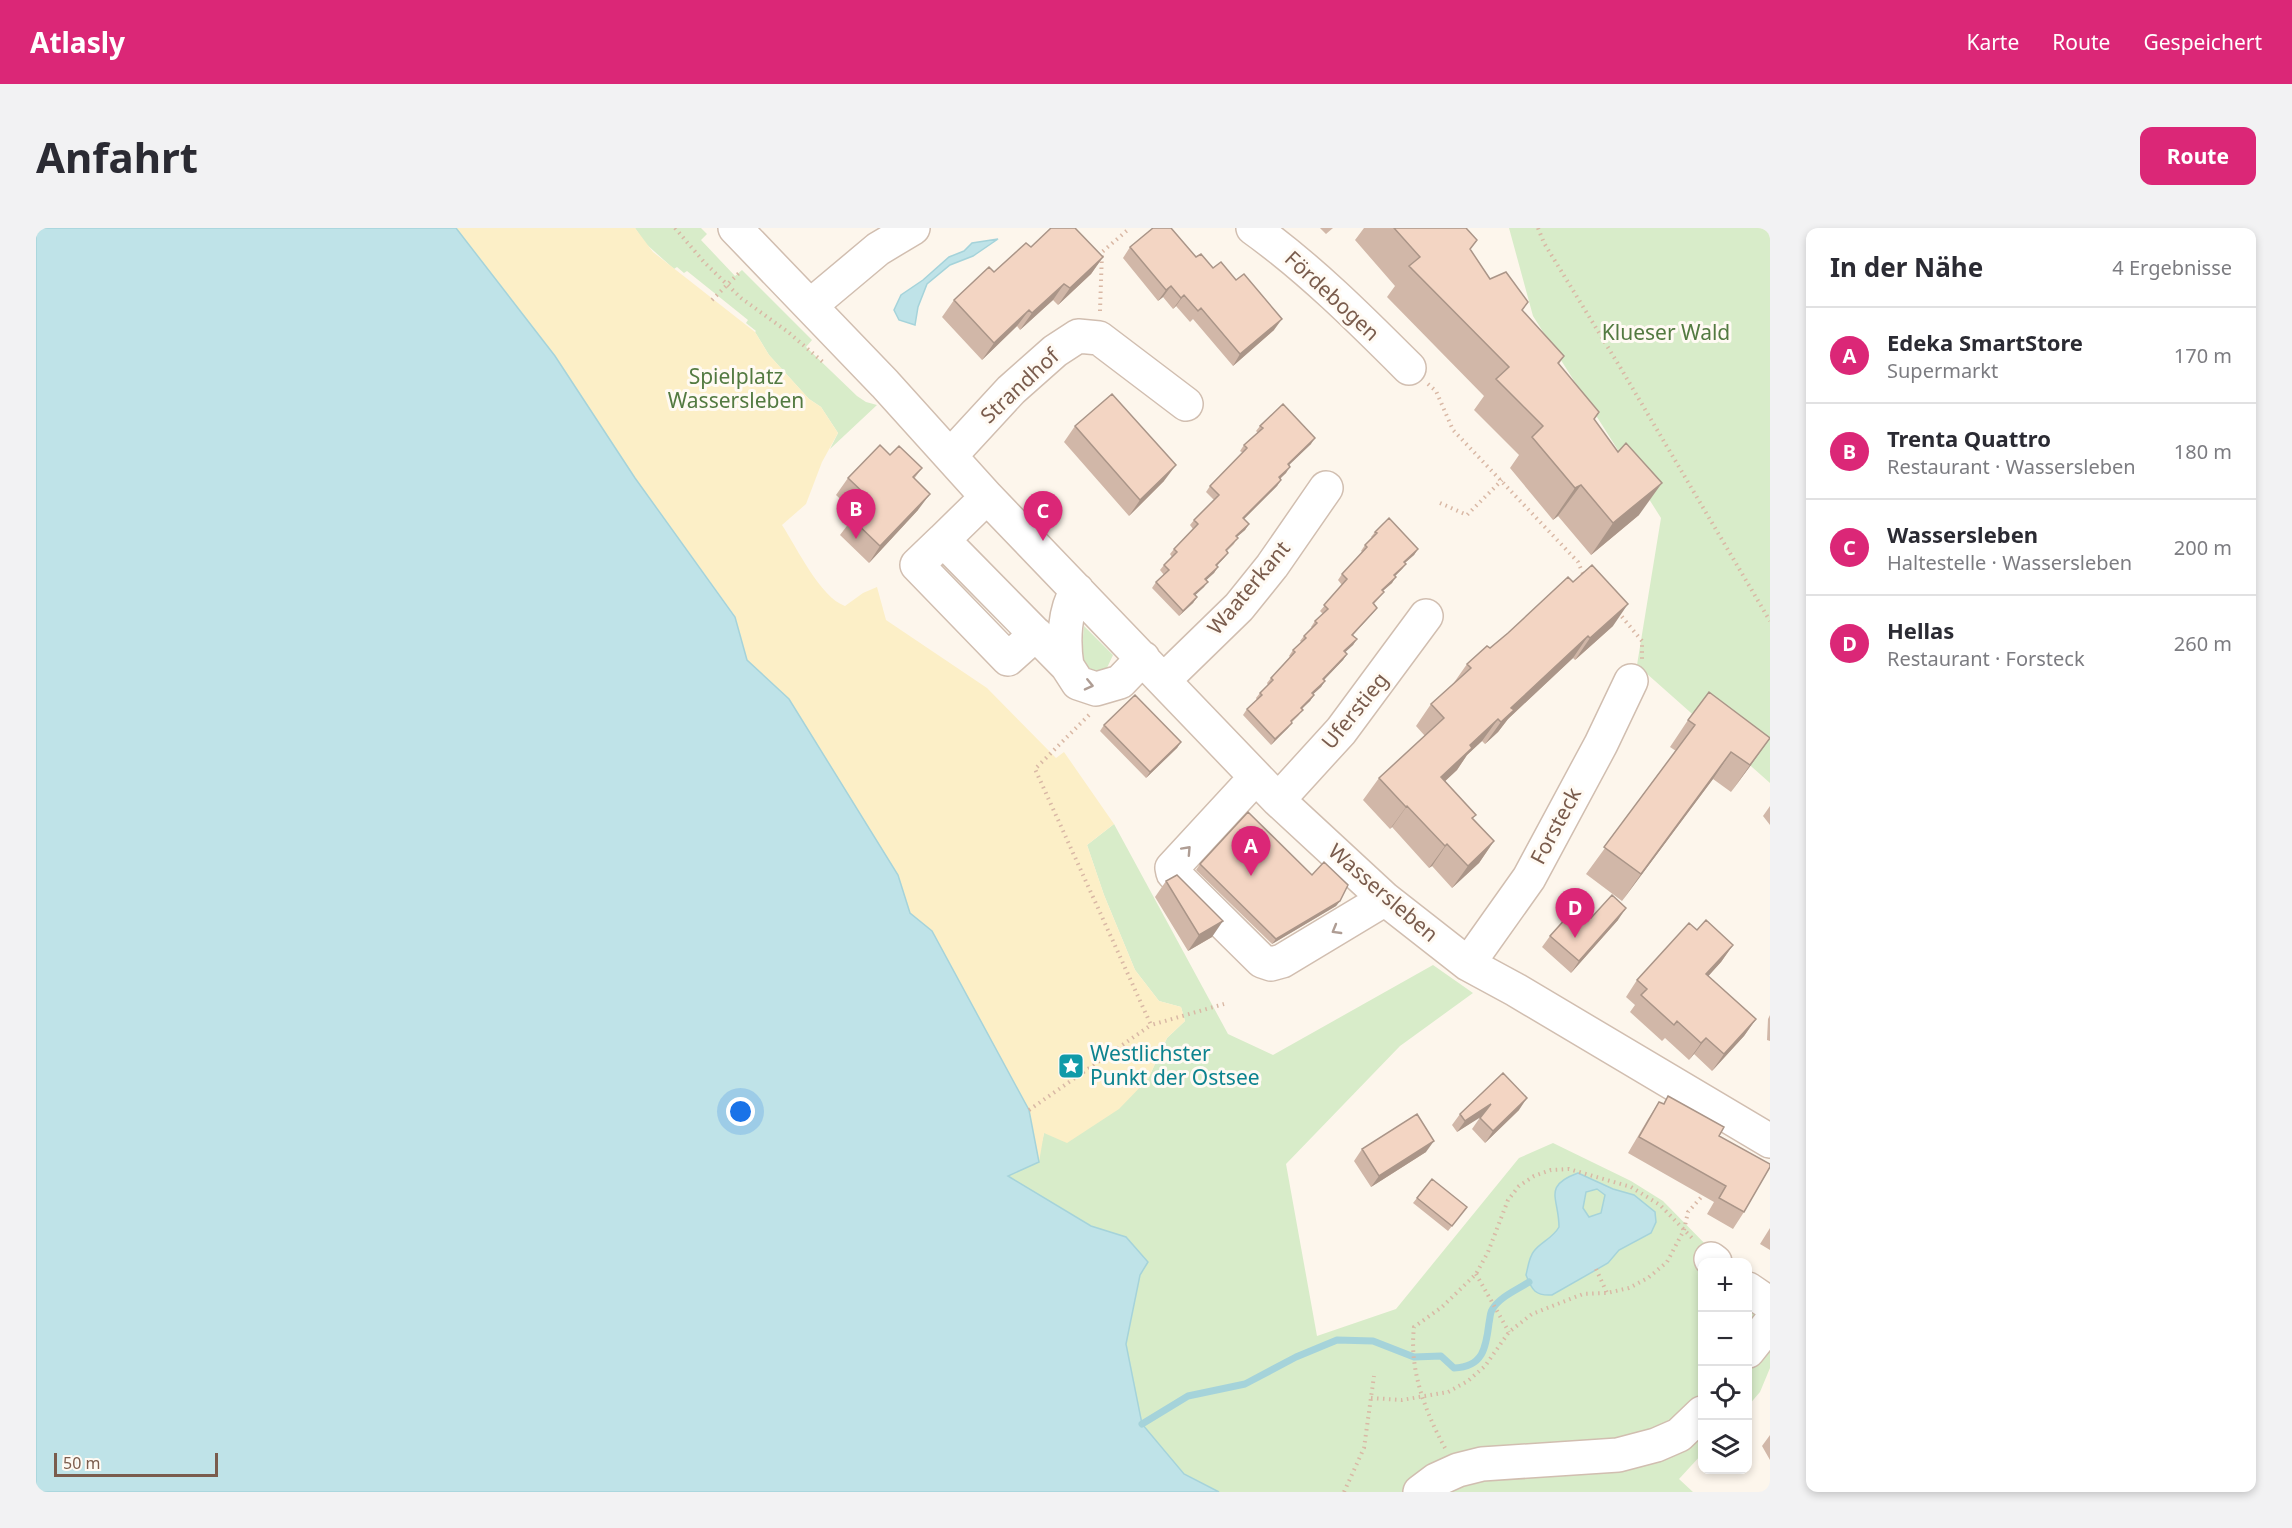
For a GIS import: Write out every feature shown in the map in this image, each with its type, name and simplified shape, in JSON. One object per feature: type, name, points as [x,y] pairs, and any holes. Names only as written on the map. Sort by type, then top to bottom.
[{"type":"street","name":"Wassersleben","points":[[735,228],[951,455],[987,497],[1267,788],[1385,899],[1468,964],[1516,990],[1770,1141]]},
{"type":"street","points":[[810,306],[878,249],[913,228]]},
{"type":"street","name":"Fördebogen","points":[[1253,228],[1299,263],[1409,368]]},
{"type":"street","name":"Strandhof","points":[[951,455],[1011,390],[1055,351],[1078,336],[1099,338]]},
{"type":"street","points":[[1099,338],[1186,404]]},
{"type":"street","name":"Waaterkant","points":[[987,497],[943,540],[1067,666],[1078,683],[1096,689],[1154,669],[1239,606],[1272,566],[1326,488]]},
{"type":"street","points":[[1067,666],[1064,647],[1070,602],[1077,590]]},
{"type":"street","name":"Uferstieg","points":[[1385,899],[1282,961],[1271,964],[1262,962],[1173,873],[1172,868],[1267,788],[1341,731],[1426,616]]},
{"type":"street","name":"Forsteck","points":[[1468,964],[1528,878],[1601,744],[1631,681]]},
{"type":"street","points":[[1752,1291],[1770,1304]]},
{"type":"street","points":[[1752,1346],[1770,1323]]},
{"type":"street","points":[[1420,1492],[1436,1480],[1458,1470],[1482,1464],[1618,1455],[1656,1445],[1679,1435],[1698,1417]]},
{"type":"path","points":[[675,228],[726,285],[788,332],[829,368]]},
{"type":"path","points":[[1099,338],[1102,252],[1130,228]]},
{"type":"path","points":[[1538,228],[1544,243],[1770,621]]},
{"type":"path","points":[[712,300],[744,266]]},
{"type":"path","points":[[1409,368],[1436,391],[1453,430],[1578,562],[1585,578]]},
{"type":"path","points":[[1440,503],[1467,515],[1502,480]]},
{"type":"path","points":[[1613,607],[1642,640],[1642,659],[1631,681]]},
{"type":"path","points":[[1057,748],[1035,769],[1151,1025]]},
{"type":"path","points":[[1029,1110],[1151,1025],[1224,1004]]},
{"type":"path","points":[[1458,1470],[1440,1439],[1423,1398],[1414,1368],[1412,1345],[1414,1327],[1442,1307],[1476,1274],[1488,1252],[1508,1200],[1520,1186],[1534,1176],[1551,1170],[1569,1169],[1631,1188],[1660,1205],[1710,1258]]},
{"type":"path","points":[[1371,1398],[1402,1400],[1448,1392],[1468,1381],[1485,1366],[1509,1332],[1532,1314],[1563,1300],[1583,1294],[1606,1293],[1629,1288],[1648,1278],[1667,1262],[1684,1230],[1688,1212],[1707,1191]]},
{"type":"path","points":[[1596,1269],[1606,1293]]},
{"type":"path","points":[[1476,1274],[1509,1332]]},
{"type":"path","points":[[1344,1492],[1364,1448],[1374,1376]]},
{"type":"green space","points":[[456,228],[1038,1159],[1044,1133],[1148,1079],[1167,1038],[1185,1021],[1181,1007],[1159,1001],[1135,970],[1104,895],[1087,845],[1114,824],[1228,1034],[1273,1055],[1433,965],[1473,993],[1400,1046],[1286,1164],[1317,1336],[1396,1309],[1519,1158],[1553,1143],[1631,1181],[1663,1201],[1714,1253],[1707,1258],[1698,1258],[1698,1458],[1679,1479],[1693,1492],[1219,1492],[1184,1474],[1142,1424],[1126,1344],[1000,1193]]},
{"type":"green space","points":[[635,228],[701,228],[707,234],[701,240],[735,276],[742,270],[812,340],[806,347],[857,396],[877,405],[830,449],[838,433],[821,407],[809,399],[769,355],[756,331],[746,323],[748,320],[687,271],[684,273],[677,267],[674,269],[645,243]]},
{"type":"green space","name":"Klueser Wald","points":[[1509,228],[1770,228],[1770,783],[1637,665],[1661,518],[1533,316]]},
{"type":"green space","points":[[1084,626],[1113,655],[1106,670],[1098,672],[1084,666],[1081,659]]},
{"type":"green space","points":[[1752,1285],[1770,1297],[1770,1368],[1760,1392],[1752,1401]]},
{"type":"sand","points":[[456,228],[635,228],[653,252],[755,332],[769,355],[809,399],[821,407],[838,433],[822,462],[806,504],[782,525],[810,571],[827,593],[845,606],[863,593],[877,587],[886,620],[987,688],[1056,758],[1064,752],[1114,824],[1087,845],[1104,895],[1135,970],[1159,1001],[1181,1007],[1185,1021],[1167,1038],[1148,1079],[1119,1109],[1067,1143],[1044,1133],[1039,1162],[1029,1110],[932,931],[910,913],[898,875],[789,699],[747,660],[735,616],[635,478],[555,356]]},
{"type":"water","points":[[36,228],[456,228],[555,356],[635,478],[735,617],[747,660],[789,699],[898,875],[910,913],[932,931],[1029,1110],[1039,1162],[1008,1176],[1091,1226],[1126,1237],[1148,1262],[1140,1275],[1126,1344],[1142,1424],[1184,1474],[1219,1492],[36,1492]]},
{"type":"water","points":[[998,239],[973,256],[950,265],[927,284],[918,307],[915,325],[899,320],[894,310],[901,295],[923,280],[949,257],[964,251],[972,243]]},
{"type":"water","points":[[1578,1173],[1613,1189],[1634,1195],[1655,1212],[1656,1222],[1651,1233],[1619,1250],[1608,1263],[1552,1295],[1542,1294],[1532,1288],[1526,1275],[1532,1253],[1559,1227],[1555,1194],[1556,1188],[1567,1178]],"holes":[[[1597,1189],[1605,1195],[1601,1213],[1589,1217],[1583,1208],[1586,1192]]]},
{"type":"building","points":[[1051,228],[1075,228],[1103,257],[1070,288],[1064,284],[1032,313],[1029,310],[994,343],[954,300],[989,267],[994,272],[1026,243],[1031,247]]},
{"type":"building","points":[[1153,228],[1171,228],[1196,257],[1201,254],[1213,268],[1221,262],[1236,280],[1244,274],[1282,319],[1240,354],[1201,308],[1198,311],[1184,295],[1181,298],[1171,286],[1166,290],[1130,247]]},
{"type":"building","points":[[1394,228],[1466,228],[1477,240],[1470,249],[1490,279],[1506,272],[1528,302],[1522,310],[1564,356],[1558,363],[1599,412],[1594,419],[1618,452],[1626,443],[1662,483],[1613,523],[1581,485],[1575,488],[1532,437],[1543,426],[1496,379],[1509,367],[1409,266],[1420,257]]},
{"type":"building","points":[[1112,394],[1176,465],[1140,500],[1075,426]]},
{"type":"building","points":[[1283,404],[1315,438],[1288,464],[1290,467],[1279,477],[1281,480],[1243,518],[1249,524],[1236,536],[1238,538],[1226,550],[1228,553],[1216,565],[1218,567],[1205,579],[1208,582],[1194,594],[1197,597],[1183,611],[1156,582],[1169,570],[1164,565],[1177,552],[1174,549],[1198,524],[1194,520],[1219,495],[1210,486],[1247,448],[1244,445],[1263,428],[1260,426]]},
{"type":"building","points":[[880,445],[890,455],[899,446],[922,468],[913,477],[930,494],[880,546],[852,519],[870,499],[848,478]]},
{"type":"building","points":[[1389,518],[1418,549],[1404,562],[1406,564],[1394,575],[1396,577],[1382,590],[1384,592],[1373,603],[1377,608],[1352,635],[1357,639],[1344,651],[1347,654],[1323,679],[1325,681],[1312,693],[1314,695],[1301,708],[1303,710],[1291,721],[1292,723],[1275,739],[1247,709],[1262,695],[1260,693],[1273,680],[1271,678],[1295,652],[1293,650],[1306,638],[1304,636],[1317,623],[1315,621],[1328,609],[1324,605],[1347,579],[1342,574]]},
{"type":"building","points":[[1592,565],[1628,604],[1590,638],[1588,636],[1511,708],[1514,710],[1501,722],[1498,719],[1441,777],[1476,815],[1472,818],[1494,841],[1468,866],[1447,844],[1445,846],[1379,778],[1444,718],[1431,704],[1471,668],[1467,664],[1487,646],[1490,648],[1508,633],[1568,577],[1573,582]]},
{"type":"building","points":[[1709,692],[1770,738],[1750,765],[1731,752],[1641,874],[1604,847],[1695,725],[1688,720]]},
{"type":"building","points":[[1135,695],[1181,742],[1150,772],[1104,725]]},
{"type":"building","points":[[1248,812],[1312,875],[1324,862],[1348,885],[1340,901],[1276,939],[1200,864]]},
{"type":"building","points":[[1177,875],[1223,921],[1199,935],[1166,881]]},
{"type":"building","points":[[1612,895],[1626,908],[1579,961],[1550,936],[1577,906],[1591,918]]},
{"type":"building","points":[[1706,920],[1733,945],[1706,974],[1756,1019],[1724,1054],[1706,1038],[1701,1043],[1677,1021],[1674,1025],[1641,995],[1647,989],[1637,980],[1689,923],[1697,930]]},
{"type":"building","points":[[1503,1073],[1527,1098],[1493,1131],[1480,1118],[1491,1104],[1465,1121],[1460,1114]]},
{"type":"building","points":[[1668,1096],[1724,1127],[1719,1136],[1770,1164],[1744,1212],[1719,1198],[1726,1186],[1639,1137],[1659,1102],[1664,1104]]},
{"type":"building","points":[[1417,1114],[1434,1141],[1379,1176],[1362,1149]]},
{"type":"building","points":[[1432,1179],[1467,1207],[1452,1226],[1417,1198]]},
{"type":"waterway","points":[[1142,1424],[1188,1396],[1245,1384],[1296,1357],[1337,1340],[1373,1341],[1414,1357],[1441,1356],[1454,1368],[1464,1367],[1477,1360],[1481,1354],[1495,1305],[1529,1282]]},
{"type":"place","name":"Trenta Quattro","points":[[856,539]]},
{"type":"place","name":"Wassersleben","points":[[1043,541]]},
{"type":"place","name":"Edeka SmartStore","points":[[1251,876]]},
{"type":"place","name":"Hellas","points":[[1575,938]]},
{"type":"place","name":"Westlichster Punkt der Ostsee","points":[[1071,1066]]},
{"type":"park label","name":"Spielplatz Wassersleben","points":[[736,389]]}]
